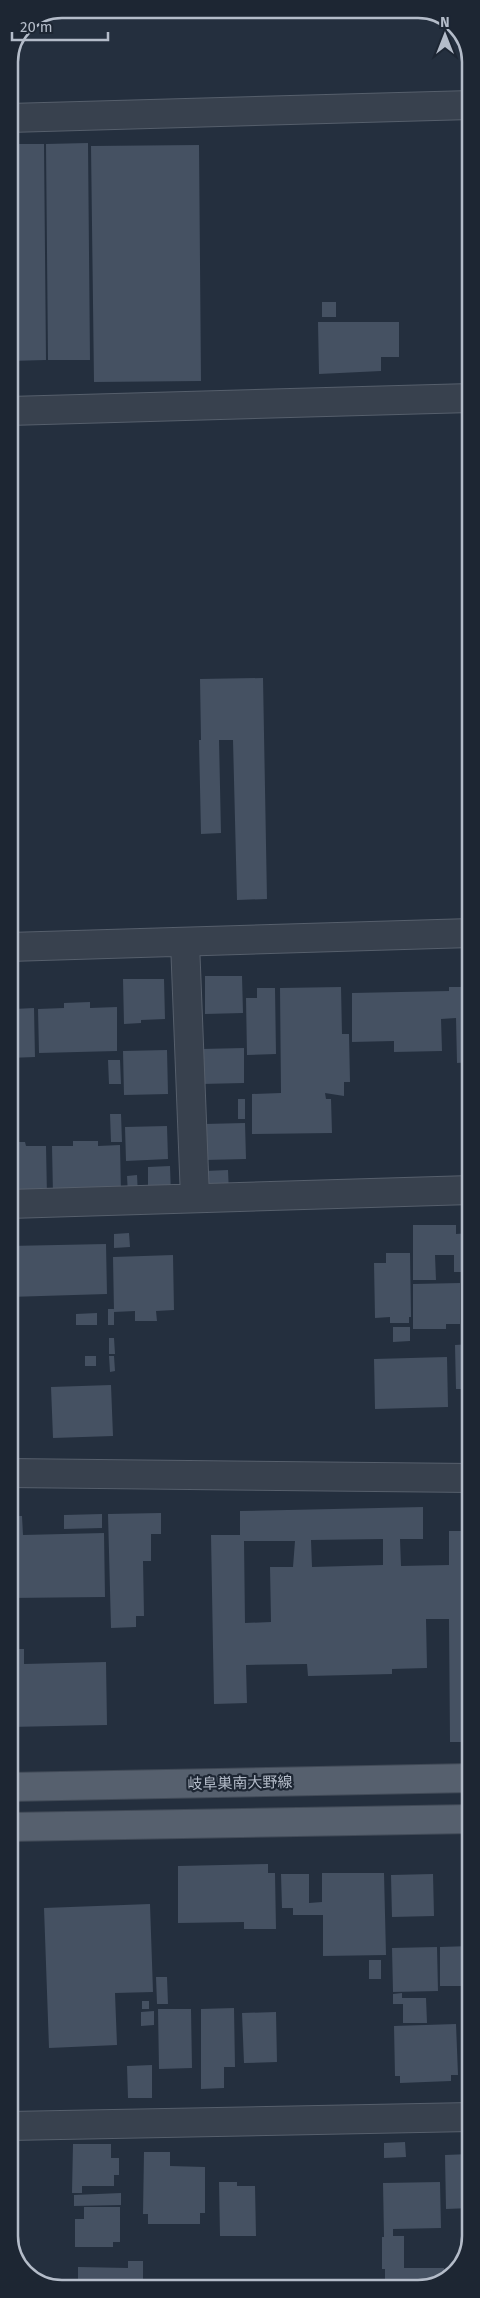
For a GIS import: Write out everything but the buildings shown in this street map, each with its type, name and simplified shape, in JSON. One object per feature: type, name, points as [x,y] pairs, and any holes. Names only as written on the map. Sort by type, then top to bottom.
[{"type":"main road","name":"岐阜巣南大野線","points":[[18,1787],[462,1778]]},
{"type":"main road","points":[[18,1827],[462,1819]]},
{"type":"street","points":[[18,118],[462,105]]},
{"type":"street","points":[[18,411],[462,398]]},
{"type":"street","points":[[18,947],[462,933]]},
{"type":"street","points":[[185,942],[195,1198]]},
{"type":"street","points":[[18,1204],[462,1190]]},
{"type":"street","points":[[18,1473],[462,1478]]},
{"type":"street","points":[[18,2126],[462,2117]]}]
